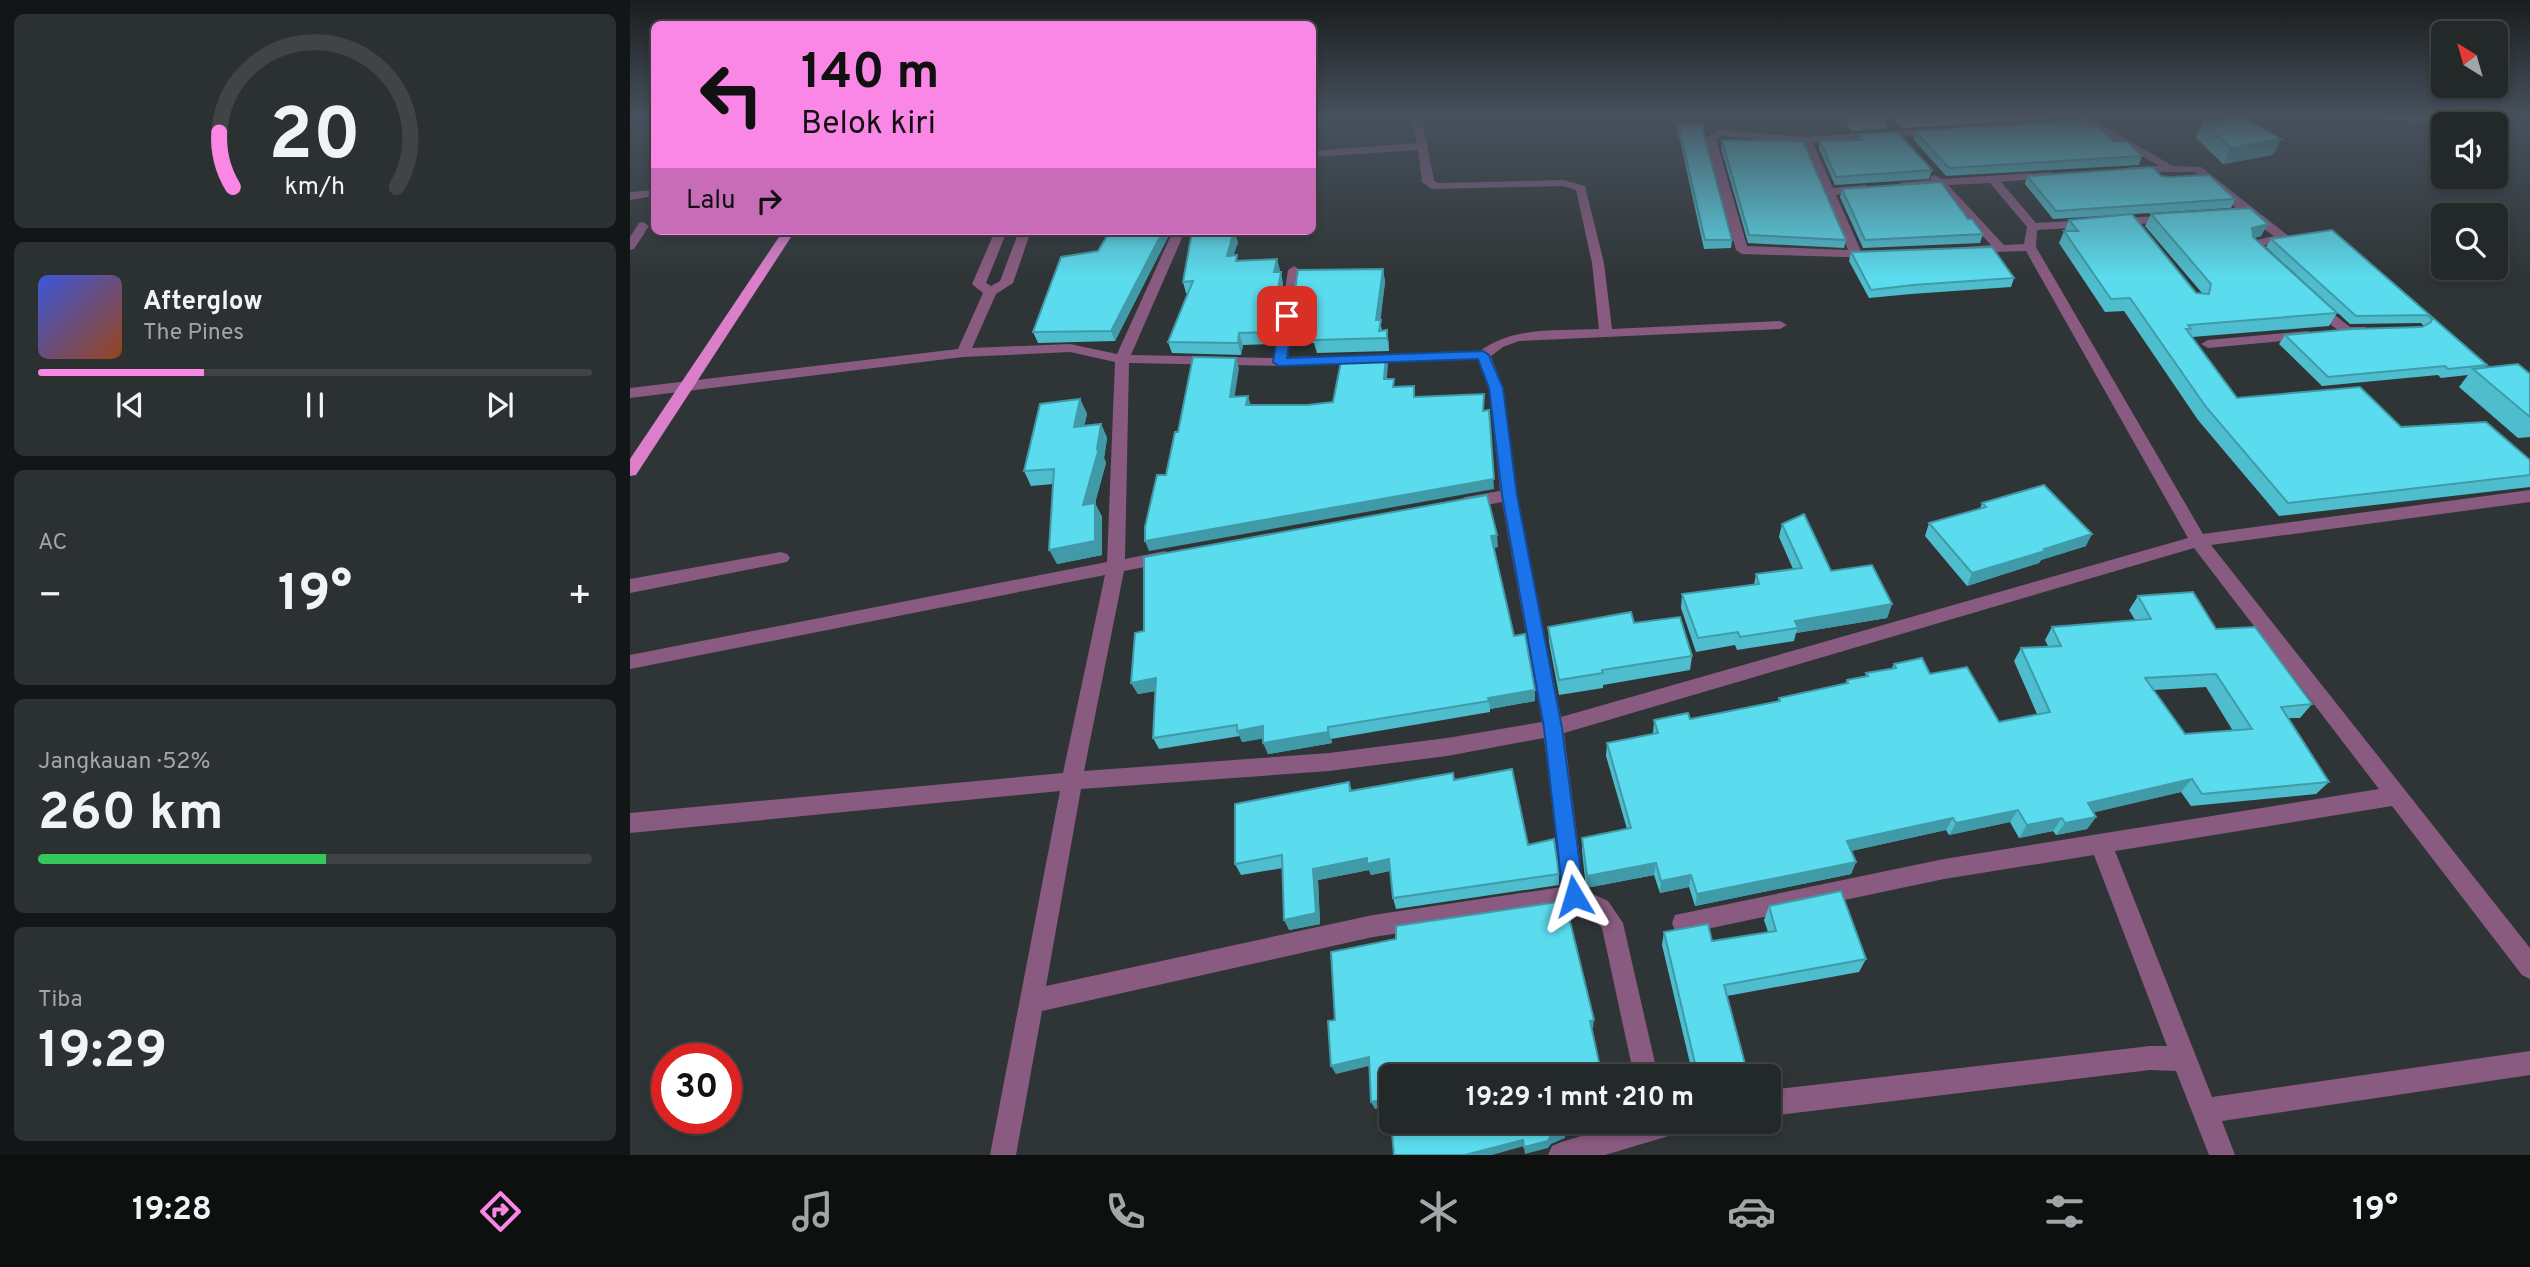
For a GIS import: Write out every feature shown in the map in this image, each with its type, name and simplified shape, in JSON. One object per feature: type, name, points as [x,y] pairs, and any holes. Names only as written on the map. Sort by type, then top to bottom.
[{"type":"main road","points":[[630,471],[786,235]]},
{"type":"street","points":[[1426,171],[1428,182],[1436,187],[1563,183],[1581,188],[1598,263],[1606,333]]},
{"type":"street","points":[[1719,171],[1740,248],[1745,251],[1886,254]]},
{"type":"street","points":[[1818,171],[1856,254]]},
{"type":"street","points":[[2203,171],[2242,213],[2284,237],[2284,240],[2252,245],[2271,263]]},
{"type":"street","points":[[1827,192],[1883,187],[1935,177],[1993,179],[2060,174]]},
{"type":"street","points":[[1935,177],[2000,248]]},
{"type":"street","points":[[1993,179],[2034,227]]},
{"type":"street","points":[[630,196],[651,193]]},
{"type":"street","points":[[2034,227],[2136,226],[2183,217]]},
{"type":"street","points":[[630,246],[643,226]]},
{"type":"street","points":[[2034,227],[2030,232],[2030,247],[2198,541],[2530,967]]},
{"type":"street","points":[[987,298],[979,284],[999,235]]},
{"type":"street","points":[[963,353],[987,298],[1006,283],[1024,235]]},
{"type":"street","points":[[1003,1155],[1072,781],[1116,566],[1122,359],[1177,235]]},
{"type":"street","points":[[1962,250],[2030,247]]},
{"type":"street","points":[[1279,362],[1294,270]]},
{"type":"street","points":[[2308,297],[2332,333]]},
{"type":"street","points":[[630,393],[963,353],[1070,348],[1122,359],[1279,362],[1483,355],[1498,344],[1517,337],[1780,325]]},
{"type":"street","points":[[2208,344],[2374,330]]},
{"type":"street","points":[[1483,355],[1496,388],[1509,495],[1553,728],[1574,896]]},
{"type":"street","points":[[1447,506],[1509,495]]},
{"type":"street","points":[[630,823],[1072,781],[1329,762],[1447,747],[1553,728],[2198,541],[2530,496]]},
{"type":"street","points":[[630,662],[1183,554]]},
{"type":"street","points":[[630,586],[781,558]]},
{"type":"street","points":[[1683,923],[1944,870],[2395,796]]},
{"type":"street","points":[[2101,844],[2221,1155]]},
{"type":"street","points":[[1031,1001],[1373,926],[1574,896],[1600,909],[1612,923],[1643,1064]]},
{"type":"street","points":[[1781,1102],[2150,1058],[2184,1059]]},
{"type":"street","points":[[2206,1111],[2530,1063]]},
{"type":"street","points":[[1561,1155],[1632,1134]]},
{"type":"building","points":[[1689,171],[1714,171],[1732,240],[1705,240]]},
{"type":"building","points":[[1731,171],[1816,171],[1846,240],[1749,235]]},
{"type":"building","points":[[1833,171],[1920,171],[1836,177]]},
{"type":"building","points":[[2098,171],[2156,171],[2161,176],[2169,177],[2209,175],[2235,199],[2056,211],[2027,176]]},
{"type":"building","points":[[1941,182],[1968,219],[1972,219],[1983,234],[1865,240],[1842,189]]},
{"type":"building","points":[[2250,208],[2268,224],[2252,228],[2253,237],[2337,313],[2188,325],[2191,329],[2186,329],[2237,398],[2360,387],[2401,427],[2486,422],[2530,460],[2530,475],[2288,503],[2206,407],[2130,298],[2111,299],[2064,231],[2078,231],[2069,220],[2132,214],[2196,293],[2209,294],[2211,284],[2151,214]]},
{"type":"building","points":[[2332,230],[2487,365],[2448,369],[2445,366],[2328,377],[2285,335],[2422,327],[2432,319],[2427,315],[2356,316],[2271,239]]},
{"type":"building","points":[[1108,235],[1161,235],[1111,331],[1033,332],[1061,257],[1098,251]]},
{"type":"building","points":[[1191,235],[1233,235],[1227,256],[1237,255],[1236,261],[1277,259],[1274,272],[1281,272],[1271,332],[1239,333],[1238,343],[1168,342],[1193,281],[1183,282]]},
{"type":"building","points":[[1992,247],[2014,278],[1871,290],[1851,252]]},
{"type":"building","points":[[1383,269],[1376,320],[1381,320],[1379,331],[1387,330],[1387,338],[1314,340],[1315,332],[1311,332],[1312,329],[1289,330],[1298,270]]},
{"type":"building","points":[[1386,355],[1384,379],[1394,379],[1393,387],[1414,386],[1414,397],[1484,394],[1483,411],[1489,410],[1494,479],[1145,541],[1145,527],[1157,475],[1166,475],[1175,432],[1178,432],[1193,357],[1236,358],[1230,397],[1248,396],[1246,405],[1307,405],[1333,402],[1342,357]]},
{"type":"building","points":[[2518,364],[2530,374],[2530,417],[2473,369]]},
{"type":"building","points":[[1080,399],[1074,427],[1101,424],[1097,449],[1099,448],[1083,505],[1095,503],[1095,541],[1049,550],[1054,469],[1024,471],[1040,404]]},
{"type":"building","points":[[2044,485],[2092,534],[1972,573],[1929,523],[1986,507],[1982,503]]},
{"type":"building","points":[[1487,495],[1497,535],[1491,536],[1514,636],[1525,634],[1535,690],[1488,698],[1489,701],[1328,727],[1328,732],[1263,743],[1263,726],[1237,731],[1237,725],[1153,738],[1156,678],[1131,683],[1135,633],[1144,631],[1144,557]]},
{"type":"building","points":[[1804,514],[1831,571],[1872,565],[1892,604],[1795,621],[1798,628],[1740,637],[1738,632],[1698,638],[1682,594],[1759,584],[1756,574],[1802,568],[1782,524]]},
{"type":"building","points":[[2193,592],[2216,629],[2255,627],[2312,704],[2281,707],[2329,782],[2202,794],[2192,779],[2088,803],[2096,817],[2065,823],[2062,818],[2027,825],[2018,810],[1956,823],[1953,818],[1847,841],[1856,862],[1697,894],[1691,875],[1661,881],[1656,863],[1587,876],[1582,838],[1631,828],[1607,743],[1658,733],[1654,720],[1688,713],[1690,719],[1780,701],[1779,698],[1848,683],[1847,680],[1868,676],[1866,673],[1896,668],[1894,664],[1922,658],[1930,674],[1967,667],[1999,722],[2050,712],[2021,648],[2061,646],[2052,627],[2151,619],[2138,596]],"holes":[[[2216,674],[2252,729],[2185,734],[2145,678]]]},
{"type":"building","points":[[1631,612],[1634,623],[1680,617],[1692,656],[1602,670],[1603,673],[1559,680],[1548,627]]},
{"type":"building","points":[[1512,769],[1528,845],[1554,839],[1559,874],[1393,898],[1389,859],[1367,864],[1367,858],[1313,869],[1316,913],[1284,920],[1282,855],[1235,864],[1235,804],[1349,782],[1350,791],[1453,773],[1454,780]]},
{"type":"building","points":[[1841,891],[1866,959],[1724,985],[1745,1064],[1695,1064],[1664,932],[1708,924],[1712,941],[1776,931],[1769,906]]},
{"type":"building","points":[[1565,901],[1594,1020],[1590,1021],[1599,1064],[1379,1064],[1379,1100],[1371,1102],[1369,1057],[1331,1066],[1328,1021],[1335,1020],[1331,952],[1396,939],[1396,926]]},
{"type":"building","points":[[1392,1134],[1558,1134],[1548,1141],[1524,1147],[1523,1140],[1465,1155],[1394,1155]]},
{"type":"route","points":[[1287,316],[1279,362],[1483,355],[1496,388],[1509,495],[1553,728],[1574,896]]}]
